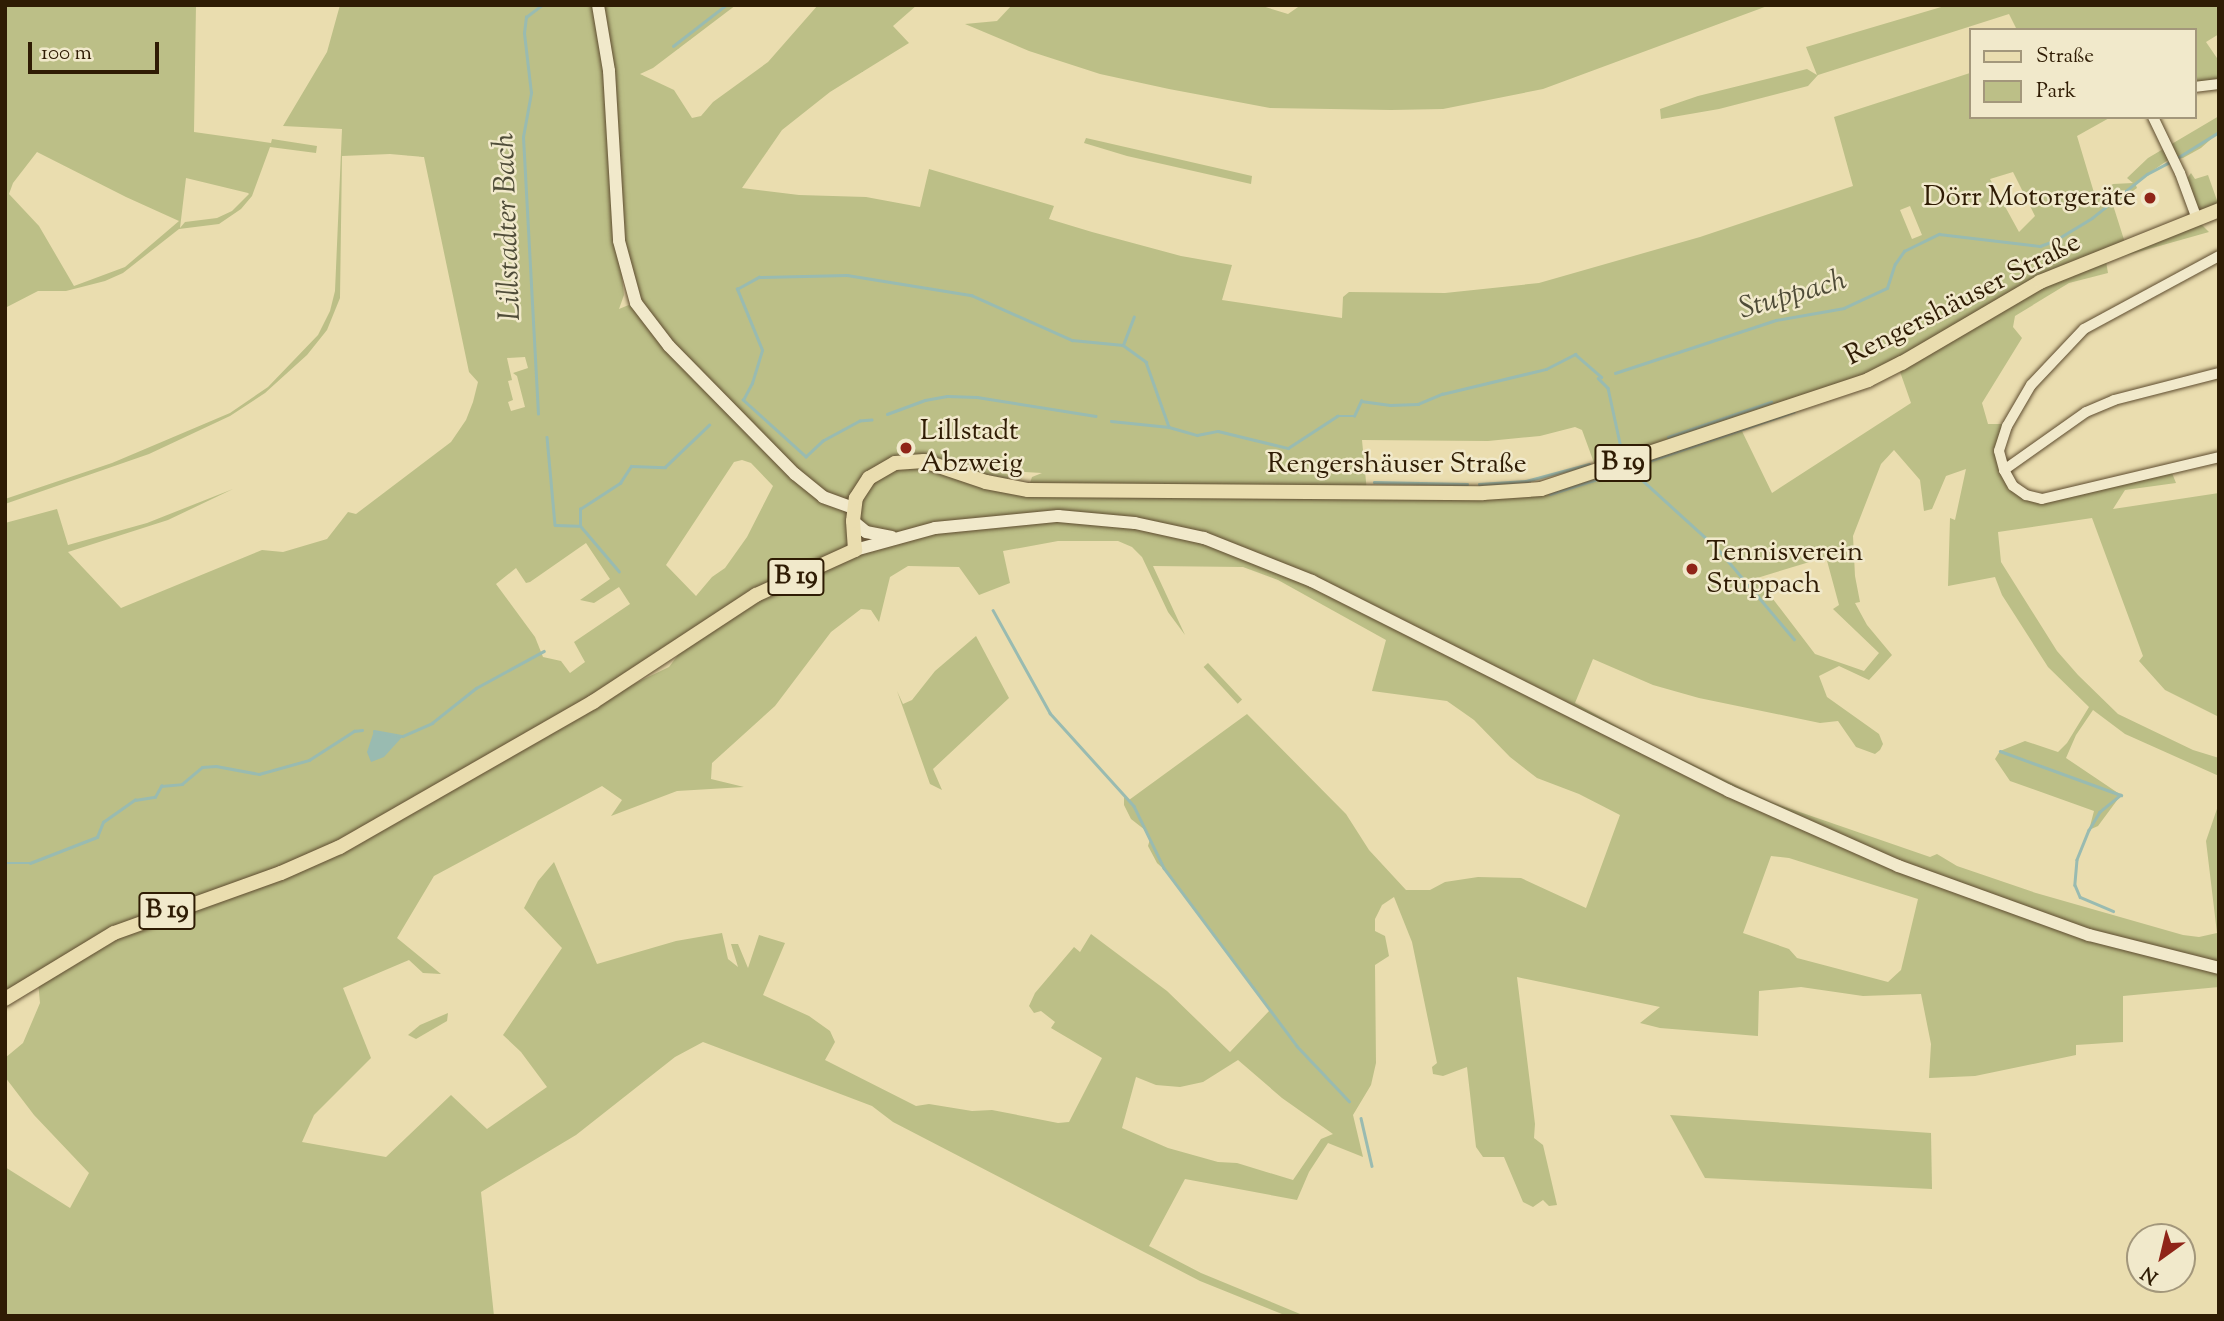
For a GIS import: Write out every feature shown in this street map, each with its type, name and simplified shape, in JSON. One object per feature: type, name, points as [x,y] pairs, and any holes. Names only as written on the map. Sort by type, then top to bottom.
[{"type":"main road","points":[[598,5],[609,71],[619,240],[636,303],[669,346],[795,474],[853,515],[876,536],[903,537]]},
{"type":"main road","name":"Rengershäuser Straße","points":[[853,515],[861,488],[876,472],[895,463],[915,460],[938,464],[1002,486],[1028,490],[1483,493],[1541,489],[1867,380],[1902,363],[2040,282],[2219,210]]},
{"type":"main road","name":"B 19","points":[[5,999],[114,933],[281,873],[351,841],[593,702],[755,595],[855,550],[853,515]]},
{"type":"main road","points":[[855,550],[967,523],[1058,516],[1135,523],[1204,538],[1312,581],[1614,735],[1821,834],[1978,898],[2089,935],[2219,968]]},
{"type":"street","points":[[2196,87],[2219,84]]},
{"type":"street","points":[[2154,119],[2180,173],[2197,219]]},
{"type":"street","points":[[2219,256],[2091,325],[2055,357],[2031,385],[2007,426],[1999,451],[2004,470],[2019,492],[2042,499],[2219,457]]},
{"type":"street","points":[[2004,470],[2086,412],[2114,400],[2219,373]]},
{"type":"green space","points":[[5,5],[196,5],[194,132],[271,143],[272,139],[317,146],[316,153],[270,147],[252,196],[241,209],[219,224],[179,229],[123,273],[105,281],[66,291],[38,291],[5,308]],"holes":[[[37,152],[126,197],[179,221],[125,267],[74,286],[39,226],[9,194],[13,183]],[[186,178],[248,193],[249,194],[232,211],[217,218],[185,222],[180,228]]]},
{"type":"green space","points":[[340,5],[736,5],[653,68],[640,74],[674,90],[692,118],[701,116],[713,102],[768,62],[818,5],[917,5],[893,26],[909,43],[830,92],[782,130],[742,188],[799,195],[866,197],[920,207],[929,169],[1054,206],[1049,219],[1181,256],[1232,265],[1222,300],[1342,318],[1343,297],[1349,292],[1445,293],[1539,283],[1700,237],[1853,186],[1834,117],[1968,74],[1968,119],[2107,119],[2077,136],[2095,196],[2113,184],[2133,183],[2127,178],[2148,158],[2219,116],[2219,132],[2201,148],[2183,158],[2168,160],[2135,183],[2137,188],[2113,205],[2126,246],[2197,219],[2184,183],[2191,173],[2195,179],[2208,175],[2219,206],[2197,220],[2209,232],[2106,261],[2108,273],[2069,283],[2015,316],[2013,327],[2022,338],[1982,403],[1988,424],[2008,424],[2002,439],[2008,479],[2034,498],[2170,468],[2176,483],[2125,490],[2113,509],[2219,493],[2219,717],[2165,690],[2139,661],[2143,656],[2092,518],[1998,532],[2001,562],[2057,651],[2078,675],[2118,714],[2193,750],[2219,758],[2219,776],[2125,734],[2093,710],[2076,735],[2066,758],[2121,795],[2098,826],[2089,830],[2094,811],[2010,781],[1995,759],[2000,751],[2025,741],[2058,752],[2067,743],[2089,707],[2048,667],[2002,595],[1995,577],[1948,586],[1950,518],[1955,520],[1966,469],[1946,476],[1932,509],[1924,511],[1920,480],[1894,450],[1881,464],[1853,536],[1855,576],[1860,602],[1855,603],[1867,625],[1892,655],[1869,680],[1839,666],[1819,676],[1827,697],[1879,734],[1883,744],[1875,754],[1856,747],[1838,721],[1820,723],[1699,698],[1653,685],[1593,659],[1575,703],[1638,738],[1771,802],[1930,857],[1937,854],[1957,866],[2036,893],[2183,935],[2199,937],[2217,933],[2206,841],[2219,803],[2219,987],[2123,996],[2123,1042],[2076,1045],[2076,1055],[1975,1076],[1929,1078],[1931,1044],[1921,994],[1863,996],[1801,987],[1759,991],[1758,1036],[1660,1028],[1640,1023],[1660,1007],[1517,977],[1535,1124],[1534,1138],[1543,1145],[1557,1205],[1549,1206],[1543,1200],[1533,1207],[1523,1202],[1504,1157],[1483,1157],[1476,1147],[1467,1067],[1443,1076],[1433,1074],[1432,1067],[1437,1063],[1412,942],[1394,897],[1382,905],[1375,919],[1375,931],[1385,936],[1389,956],[1375,965],[1376,1063],[1371,1085],[1353,1115],[1363,1157],[1328,1143],[1309,1172],[1297,1200],[1185,1179],[1149,1246],[1201,1273],[1305,1316],[1287,1316],[1200,1281],[893,1122],[872,1106],[703,1042],[675,1057],[576,1135],[481,1192],[494,1316],[5,1316],[5,1167],[70,1208],[89,1173],[34,1115],[5,1077],[5,1058],[23,1043],[40,1003],[38,981],[5,999],[5,523],[57,509],[68,545],[147,523],[233,489],[168,520],[68,552],[121,608],[262,550],[283,552],[327,539],[348,512],[356,514],[451,442],[466,420],[478,382],[469,372],[424,157],[390,154],[342,156],[340,298],[327,330],[307,355],[265,393],[230,416],[149,454],[5,504],[5,499],[112,463],[230,413],[268,387],[318,335],[330,311],[335,291],[342,129],[283,126],[327,52]],"holes":[[[2013,172],[2035,216],[2019,232],[1990,179]],[[1910,206],[1922,235],[1912,239],[1900,210]],[[619,247],[636,302],[619,309],[624,295]],[[525,357],[528,368],[513,373],[517,376],[525,407],[511,411],[508,402],[513,400],[508,381],[512,380],[507,358]],[[1898,366],[1911,403],[1772,493],[1739,425]],[[1575,427],[1582,430],[1597,471],[1525,491],[1367,492],[1362,440],[1488,441],[1540,436]],[[742,460],[751,463],[773,486],[747,537],[725,568],[712,577],[696,596],[666,565],[734,462]],[[1002,467],[1042,473],[1032,477],[1028,489],[1008,487],[1008,475]],[[854,522],[901,538],[855,549]],[[1058,541],[1118,541],[1132,547],[1142,557],[1168,612],[1185,635],[1153,566],[1243,567],[1278,580],[1386,640],[1372,691],[1447,701],[1474,720],[1510,757],[1537,778],[1579,794],[1620,815],[1586,908],[1521,878],[1478,877],[1445,882],[1430,890],[1406,890],[1369,850],[1346,814],[1247,714],[1129,800],[1124,796],[1124,805],[1131,819],[1145,830],[1150,839],[1148,846],[1157,863],[1168,873],[1270,1010],[1230,1052],[1167,991],[1091,934],[1080,952],[1074,947],[1035,993],[1029,1006],[1034,1013],[1041,1011],[1055,1022],[1051,1028],[1102,1058],[1069,1122],[1058,1123],[992,1110],[972,1111],[929,1104],[916,1106],[825,1060],[835,1042],[830,1031],[809,1016],[763,995],[785,943],[759,935],[748,968],[738,944],[731,944],[738,967],[728,959],[722,933],[676,941],[597,964],[554,862],[538,881],[524,908],[562,948],[503,1035],[521,1052],[547,1087],[487,1129],[451,1095],[386,1157],[302,1142],[314,1115],[371,1058],[343,988],[409,960],[423,973],[441,974],[397,938],[434,876],[602,786],[622,800],[611,816],[677,791],[744,787],[711,779],[712,763],[775,706],[831,632],[861,609],[871,610],[879,622],[890,577],[908,566],[959,567],[979,595],[1010,583],[1003,551]],[[586,543],[610,579],[580,600],[594,603],[619,587],[630,604],[574,642],[585,662],[570,673],[561,661],[543,657],[535,637],[496,584],[516,568],[526,583]],[[1826,557],[1839,605],[1833,609],[1879,653],[1864,671],[1815,654],[1757,578]],[[684,647],[669,667],[592,704]],[[1771,856],[1789,858],[1918,899],[1901,970],[1888,982],[1797,958],[1789,949],[1743,933]],[[1238,1060],[1282,1098],[1333,1134],[1321,1139],[1293,1180],[1237,1163],[1218,1162],[1168,1148],[1122,1128],[1136,1077],[1156,1085],[1180,1087],[1203,1082]]]},
{"type":"green space","points":[[1012,5],[1259,5],[1288,14],[1301,5],[1770,5],[1543,89],[1443,109],[1391,110],[1270,108],[1169,89],[1100,74],[1029,51],[965,24],[997,21]]},
{"type":"green space","points":[[1948,5],[2219,5],[2219,34],[2206,42],[2219,61],[2219,84],[2196,87],[2196,28],[2016,28],[2009,14],[1818,75],[1808,86],[1719,109],[1661,119],[1660,109],[1698,96],[1807,69],[1817,75],[1806,47]]},
{"type":"green space","points":[[1086,138],[1252,176],[1251,184],[1127,156],[1084,143]]},
{"type":"green space","points":[[976,636],[1009,698],[933,769],[942,790],[930,784],[897,691],[903,704],[912,700],[935,671]]},
{"type":"green space","points":[[1208,663],[1242,700],[1238,704],[1204,667]]},
{"type":"green space","points":[[448,1013],[447,1021],[416,1039],[408,1035],[420,1025]]},
{"type":"green space","points":[[1670,1115],[1931,1133],[1932,1189],[1705,1178]]},
{"type":"water","points":[[374,731],[403,736],[384,757],[371,762],[367,752]]},
{"type":"waterway","name":"Lillstadter Bach","points":[[538,414],[523,137],[531,93],[524,33],[526,17],[542,5]]},
{"type":"waterway","points":[[673,46],[726,5]]},
{"type":"waterway","name":"Stuppach","points":[[2177,158],[2219,132]]},
{"type":"waterway","name":"Stuppach","points":[[1615,373],[1776,320],[1844,308],[1887,288],[1895,264],[1904,251],[1939,234],[2040,246],[2054,241],[2092,218],[2147,174],[2171,161]]},
{"type":"waterway","points":[[872,420],[860,421],[823,441],[806,457],[743,400],[752,383],[762,350],[737,289],[759,277],[847,275],[971,295],[1072,340],[1123,345],[1146,362],[1169,427]]},
{"type":"waterway","points":[[1123,345],[1134,317]]},
{"type":"waterway","points":[[1111,421],[1169,427],[1197,435],[1218,431],[1288,448],[1337,416],[1354,416],[1361,401],[1390,405],[1418,404],[1442,394],[1546,369],[1575,354],[1601,377]]},
{"type":"waterway","points":[[1598,378],[1608,388],[1622,452]]},
{"type":"waterway","points":[[887,414],[925,400],[947,396],[977,397],[1095,416]]},
{"type":"waterway","points":[[1668,437],[1771,402]]},
{"type":"waterway","points":[[1640,464],[1793,412]]},
{"type":"waterway","points":[[619,572],[580,526],[580,509],[620,483],[631,466],[665,467],[709,425]]},
{"type":"waterway","points":[[547,437],[555,525],[578,526]]},
{"type":"waterway","points":[[1601,459],[1644,446]]},
{"type":"waterway","points":[[1479,484],[1526,481],[1589,464]]},
{"type":"waterway","points":[[1640,478],[1718,549],[1794,639]]},
{"type":"waterway","points":[[1550,494],[1598,479]]},
{"type":"waterway","points":[[1374,482],[1467,484]]},
{"type":"waterway","points":[[993,610],[1050,713],[1134,806],[1164,868],[1297,1046],[1349,1101]]},
{"type":"waterway","points":[[374,731],[403,736],[432,723],[476,688],[544,651]]},
{"type":"waterway","name":"Stuppach","points":[[5,863],[30,863],[97,837],[103,822],[135,800],[155,797],[161,786],[182,784],[202,767],[216,766],[259,774],[309,760],[354,731],[362,730]]},
{"type":"waterway","points":[[2000,751],[2121,795],[2100,812],[2089,830],[2077,860],[2075,885],[2080,897],[2113,911]]},
{"type":"waterway","points":[[1361,1118],[1372,1166]]},
{"type":"place","name":"Dörr Motorgeräte","points":[[2150,198]]},
{"type":"place","name":"Lillstadt Abzweig","points":[[906,448]]},
{"type":"place","name":"Tennisverein Stuppach","points":[[1692,569]]}]
